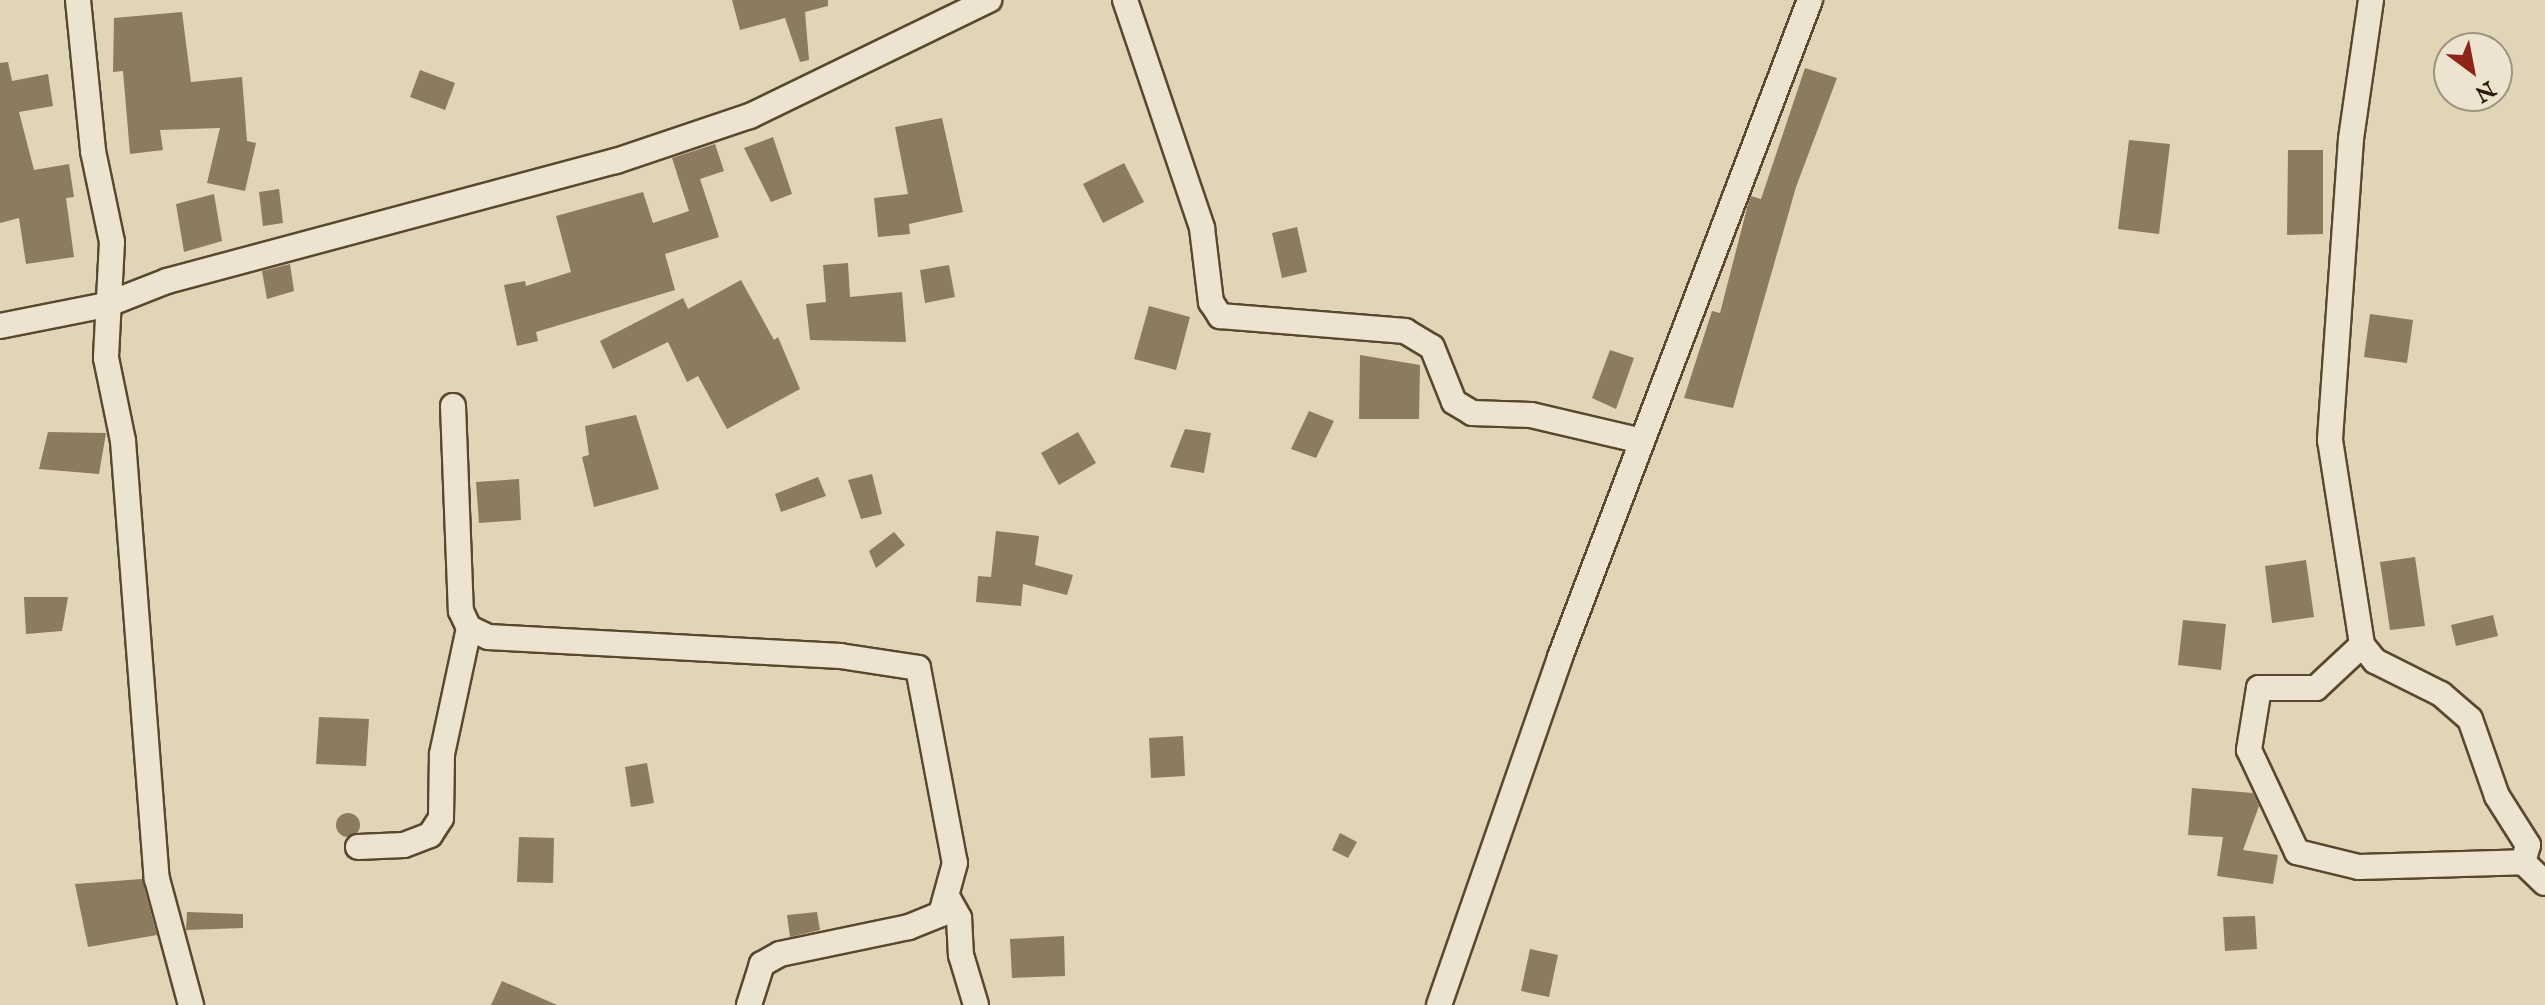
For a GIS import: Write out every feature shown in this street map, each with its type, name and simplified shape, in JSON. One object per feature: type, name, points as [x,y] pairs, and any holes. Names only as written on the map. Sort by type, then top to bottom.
[{"type":"street","points":[[78,0],[93,151],[112,242],[106,305],[106,358],[123,441],[157,879],[191,1005]]},
{"type":"street","points":[[0,326],[106,305],[167,281],[547,181],[750,116],[937,10],[989,0]]},
{"type":"street","points":[[1125,0],[1202,228],[1211,302],[1220,316],[1405,331],[1432,347],[1454,402],[1472,413],[1531,415],[1642,441]]},
{"type":"street","points":[[1439,1005],[1503,812],[1810,0]]},
{"type":"street","points":[[2371,0],[2351,139],[2330,440],[2362,645],[2375,661],[2441,694],[2470,719],[2497,796],[2528,845],[2523,862]]},
{"type":"street","points":[[358,847],[404,845],[430,835],[441,818],[442,754],[469,628],[461,611],[453,406]]},
{"type":"street","points":[[469,628],[488,637],[840,656],[918,668],[955,863],[948,898],[941,914],[909,927],[780,954],[762,964],[749,1005]]},
{"type":"street","points":[[2362,645],[2316,688],[2259,688],[2249,750],[2297,852],[2359,867],[2523,862],[2545,883]]},
{"type":"street","points":[[948,898],[959,918],[961,955],[976,1005]]},
{"type":"building","points":[[732,0],[828,0],[828,6],[805,12],[809,60],[800,62],[785,18],[740,30]]},
{"type":"building","points":[[182,12],[191,82],[242,77],[247,141],[256,143],[245,191],[207,183],[220,128],[160,130],[163,150],[130,154],[123,71],[113,72],[114,18]]},
{"type":"building","points":[[8,62],[12,81],[48,74],[53,106],[19,112],[34,170],[69,164],[74,197],[66,198],[74,257],[26,264],[19,218],[0,223],[0,63]]},
{"type":"building","points":[[1805,68],[1837,78],[1796,187],[1733,408],[1684,398],[1712,311],[1720,313],[1751,196],[1761,199]]},
{"type":"building","points":[[420,70],[455,83],[445,110],[410,97]]},
{"type":"building","points":[[942,118],[963,212],[909,224],[910,234],[878,237],[874,198],[908,194],[895,127]]},
{"type":"building","points":[[773,137],[792,194],[771,202],[744,148]]},
{"type":"building","points":[[2129,140],[2170,144],[2159,234],[2118,229]]},
{"type":"building","points":[[715,144],[724,171],[700,179],[719,237],[665,254],[675,290],[536,332],[538,341],[517,346],[504,285],[525,281],[526,286],[571,272],[556,216],[643,192],[653,223],[689,211],[672,158]]},
{"type":"building","points":[[2288,150],[2323,150],[2323,234],[2287,235]]},
{"type":"building","points":[[1124,163],[1144,202],[1103,223],[1083,184]]},
{"type":"building","points":[[279,189],[283,223],[263,226],[259,192]]},
{"type":"building","points":[[214,194],[222,241],[184,252],[176,204]]},
{"type":"building","points":[[1297,227],[1307,272],[1282,278],[1272,233]]},
{"type":"building","points":[[848,263],[850,297],[902,292],[906,342],[810,340],[806,304],[826,302],[823,265]]},
{"type":"building","points":[[290,264],[294,291],[267,299],[262,271]]},
{"type":"building","points":[[949,265],[955,297],[925,303],[920,270]]},
{"type":"building","points":[[741,280],[774,340],[778,337],[800,389],[727,429],[698,376],[687,382],[668,342],[613,369],[600,341],[683,298],[688,309]]},
{"type":"building","points":[[1149,306],[1190,317],[1176,370],[1134,359]]},
{"type":"building","points":[[2370,314],[2413,320],[2407,363],[2364,357]]},
{"type":"building","points":[[1610,350],[1634,358],[1616,409],[1592,398]]},
{"type":"building","points":[[1360,355],[1420,365],[1419,419],[1359,419]]},
{"type":"building","points":[[1309,411],[1334,421],[1316,458],[1291,449]]},
{"type":"building","points":[[636,415],[659,489],[594,507],[582,457],[589,455],[585,426]]},
{"type":"building","points":[[1185,429],[1211,433],[1204,473],[1170,467]]},
{"type":"building","points":[[48,432],[106,433],[99,474],[39,469]]},
{"type":"building","points":[[1078,432],[1096,463],[1059,485],[1041,453]]},
{"type":"building","points":[[872,474],[882,514],[861,519],[848,480]]},
{"type":"building","points":[[818,477],[826,496],[781,512],[775,494]]},
{"type":"building","points":[[519,479],[521,520],[479,523],[476,482]]},
{"type":"building","points":[[996,531],[1039,536],[1035,565],[1073,575],[1067,595],[1023,584],[1021,606],[976,602],[978,576],[991,577]]},
{"type":"building","points":[[894,532],[905,545],[876,568],[869,551]]},
{"type":"building","points":[[2415,557],[2425,626],[2390,630],[2380,562]]},
{"type":"building","points":[[2306,560],[2314,617],[2272,623],[2265,566]]},
{"type":"building","points":[[24,597],[68,597],[62,631],[26,634]]},
{"type":"building","points":[[2493,615],[2498,636],[2456,646],[2451,625]]},
{"type":"building","points":[[2183,620],[2226,624],[2221,670],[2178,665]]},
{"type":"building","points":[[319,717],[369,719],[366,766],[316,764]]},
{"type":"building","points":[[1183,736],[1185,776],[1151,778],[1149,738]]},
{"type":"building","points":[[647,763],[654,803],[631,807],[625,767]]},
{"type":"building","points":[[2192,788],[2253,793],[2259,806],[2243,850],[2278,855],[2273,884],[2217,876],[2223,837],[2188,835]]},
{"type":"building","points":[[348,813],[357,816],[360,825],[357,834],[348,837],[339,834],[336,825],[339,816]]},
{"type":"building","points":[[1340,833],[1357,842],[1348,858],[1332,850]]},
{"type":"building","points":[[519,837],[554,838],[553,883],[517,882]]},
{"type":"building","points":[[142,879],[157,935],[88,947],[75,884]]},
{"type":"building","points":[[187,912],[243,914],[243,928],[186,930]]},
{"type":"building","points":[[817,912],[820,930],[790,937],[787,915]]},
{"type":"building","points":[[2255,916],[2257,949],[2225,951],[2223,917]]},
{"type":"building","points":[[1064,936],[1065,976],[1012,978],[1010,939]]},
{"type":"building","points":[[1530,949],[1558,955],[1549,997],[1521,991]]},
{"type":"building","points":[[502,981],[557,1005],[491,1005]]}]
